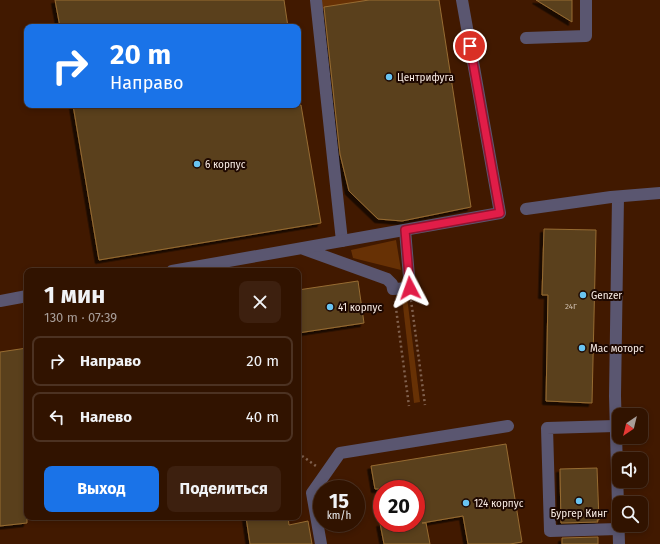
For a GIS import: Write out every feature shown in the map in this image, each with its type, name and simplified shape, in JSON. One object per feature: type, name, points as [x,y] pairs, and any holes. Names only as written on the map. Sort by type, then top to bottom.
[{"type":"lane","points":[[316,0],[342,241]]},
{"type":"lane","points":[[189,268],[500,213],[462,0]]},
{"type":"lane","points":[[526,38],[586,36],[586,0]]},
{"type":"lane","points":[[526,209],[660,193]]},
{"type":"lane","points":[[615,408],[618,197]]},
{"type":"lane","points":[[302,248],[387,279],[392,284],[393,289],[410,288],[405,230]]},
{"type":"lane","points":[[0,301],[24,297]]},
{"type":"lane","points":[[321,544],[312,493],[340,453],[508,426]]},
{"type":"lane","points":[[612,426],[547,428],[550,531],[612,529]]},
{"type":"lane","points":[[616,444],[617,496]]},
{"type":"lane","points":[[618,532],[619,544]]},
{"type":"path","points":[[410,288],[425,405]]},
{"type":"path","points":[[393,289],[409,406]]},
{"type":"path","points":[[301,455],[326,473]]},
{"type":"shaded area","points":[[318,0],[376,0],[320,9]]},
{"type":"shaded area","points":[[396,240],[401,270],[353,258],[351,250]]},
{"type":"shaded area","points":[[402,297],[407,297],[420,402],[414,403]]},
{"type":"building","points":[[55,0],[284,0],[288,24],[59,24]]},
{"type":"building","name":"Центрифуга","points":[[369,0],[439,0],[471,207],[402,221],[378,219],[349,191],[340,154],[324,7]]},
{"type":"building","points":[[536,0],[572,0],[572,22]]},
{"type":"building","name":"6 корпус","points":[[301,105],[321,223],[99,260],[74,108],[301,108]]},
{"type":"building","points":[[544,229],[596,230],[592,403],[546,401],[548,295],[542,295]]},
{"type":"building","name":"41 корпус","points":[[358,281],[364,323],[301,333],[301,290]]},
{"type":"building","points":[[24,348],[24,520],[27,520],[27,523],[0,526],[0,352]]},
{"type":"building","name":"124 корпус","points":[[506,444],[522,542],[510,544],[468,544],[463,516],[425,522],[425,480],[373,480],[371,466]]},
{"type":"building","name":"Бургер Кинг","points":[[597,468],[598,522],[561,523],[560,469]]},
{"type":"building","points":[[246,520],[288,520],[289,525],[308,521],[312,544],[250,544]]},
{"type":"building","name":"124 корпус","points":[[426,523],[430,544],[384,544],[382,532],[425,532]]},
{"type":"building","points":[[598,537],[598,544],[562,544],[562,538]]},
{"type":"place","name":"Центрифуга","points":[[389,77]]},
{"type":"place","name":"6 корпус","points":[[197,164]]},
{"type":"place","name":"Genzer","points":[[583,295]]},
{"type":"place","name":"41 корпус","points":[[330,307]]},
{"type":"place","name":"Мас моторс","points":[[582,348]]},
{"type":"place","name":"Бургер Кинг","points":[[579,501]]},
{"type":"place","name":"124 корпус","points":[[466,503]]},
{"type":"route","points":[[410,288],[405,230],[500,213],[470,46]]}]
